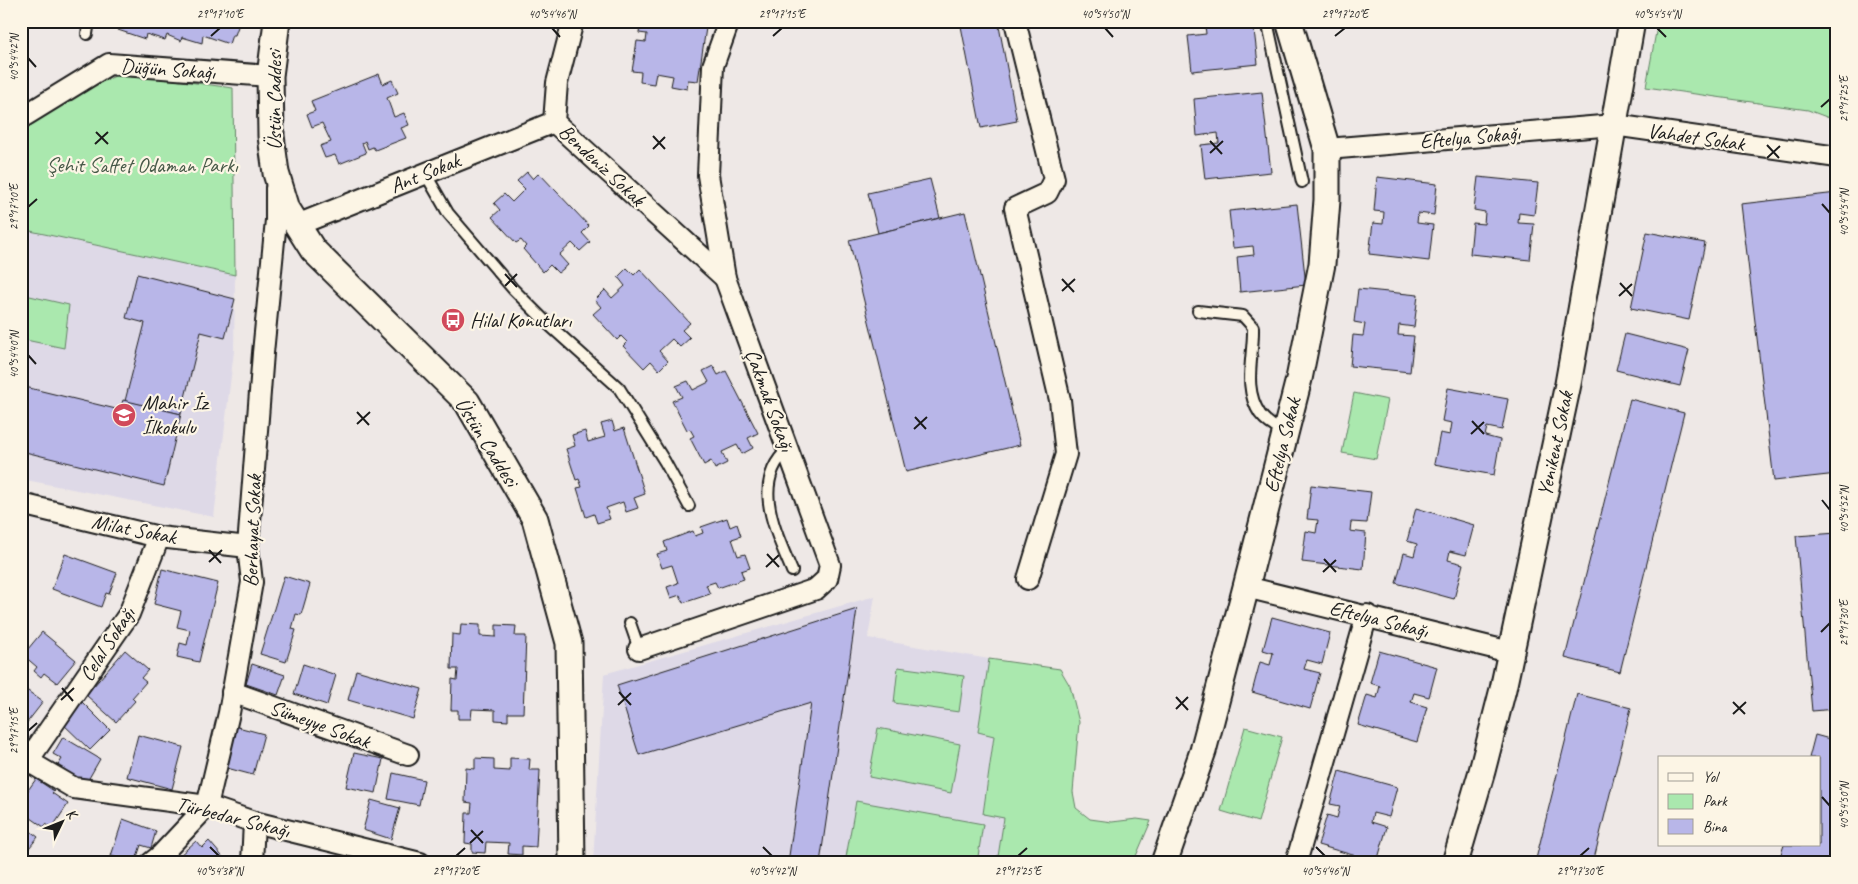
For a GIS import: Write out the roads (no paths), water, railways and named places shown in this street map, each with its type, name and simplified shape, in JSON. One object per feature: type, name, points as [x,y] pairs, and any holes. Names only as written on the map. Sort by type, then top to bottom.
[{"type":"street","name":"Üstün Caddesi","points":[[277,21],[270,76],[271,136],[276,173],[287,209],[313,250],[467,402],[535,519],[569,643],[572,863]]},
{"type":"street","name":"Bendeniz Sokak","points":[[573,21],[556,83],[554,122],[725,278]]},
{"type":"street","name":"Çakmak Sokağı","points":[[639,649],[816,589],[827,579],[830,565],[725,278],[708,175],[713,66],[729,21]]},
{"type":"street","points":[[1015,21],[1054,179],[1047,193],[1015,208],[1060,400],[1066,454],[1028,579]]},
{"type":"street","name":"Eftelya Sokak","points":[[1164,863],[1203,751],[1299,379],[1322,264],[1327,200],[1327,149],[1289,21]]},
{"type":"street","name":"Yenikent Sokak","points":[[1455,863],[1482,771],[1510,652],[1568,384],[1632,21]]},
{"type":"street","name":"Düğün Sokağı","points":[[21,118],[109,64],[270,76]]},
{"type":"street","name":"Ant Sokak","points":[[297,225],[554,122]]},
{"type":"street","name":"Eftelya Sokağı","points":[[1327,149],[1614,125]]},
{"type":"street","name":"Vahdet Sokak","points":[[1614,125],[1837,157]]},
{"type":"street","name":"Berhayat Sokak","points":[[207,806],[232,692],[252,582],[248,547],[263,353],[276,220],[276,173]]},
{"type":"street","name":"Milat Sokak","points":[[21,504],[159,536],[248,547]]},
{"type":"street","name":"Celal Sokağı","points":[[23,762],[129,614],[159,536]]},
{"type":"street","name":"Eftelya Sokağı","points":[[1246,587],[1367,615],[1510,652]]},
{"type":"street","points":[[1296,863],[1367,615]]},
{"type":"street","name":"Sümeyye Sokak","points":[[232,692],[408,755]]},
{"type":"street","name":"Türbedar Sokağı","points":[[23,762],[74,788],[207,806],[254,822],[420,863]]},
{"type":"street","points":[[151,863],[161,855],[207,806]]},
{"type":"street","points":[[252,863],[254,822]]},
{"type":"lane","points":[[87,34],[89,21]]},
{"type":"lane","points":[[1267,21],[1302,182]]},
{"type":"lane","points":[[425,174],[448,213],[513,289],[548,324],[619,388],[665,462],[689,506]]},
{"type":"lane","points":[[1198,311],[1243,316],[1254,327],[1254,345],[1249,384],[1251,398],[1268,423],[1276,429],[1286,431]]},
{"type":"lane","points":[[788,449],[778,457],[774,464],[768,494],[769,506],[792,571]]},
{"type":"lane","points":[[630,623],[639,649]]},
{"type":"place","name":"Hilal Konutları","points":[[453,320]]},
{"type":"place","name":"Mahir İz İlkokulu","points":[[124,415]]},
{"type":"park label","name":"Şehit Saffet Odaman Parkı","points":[[142,165]]}]
